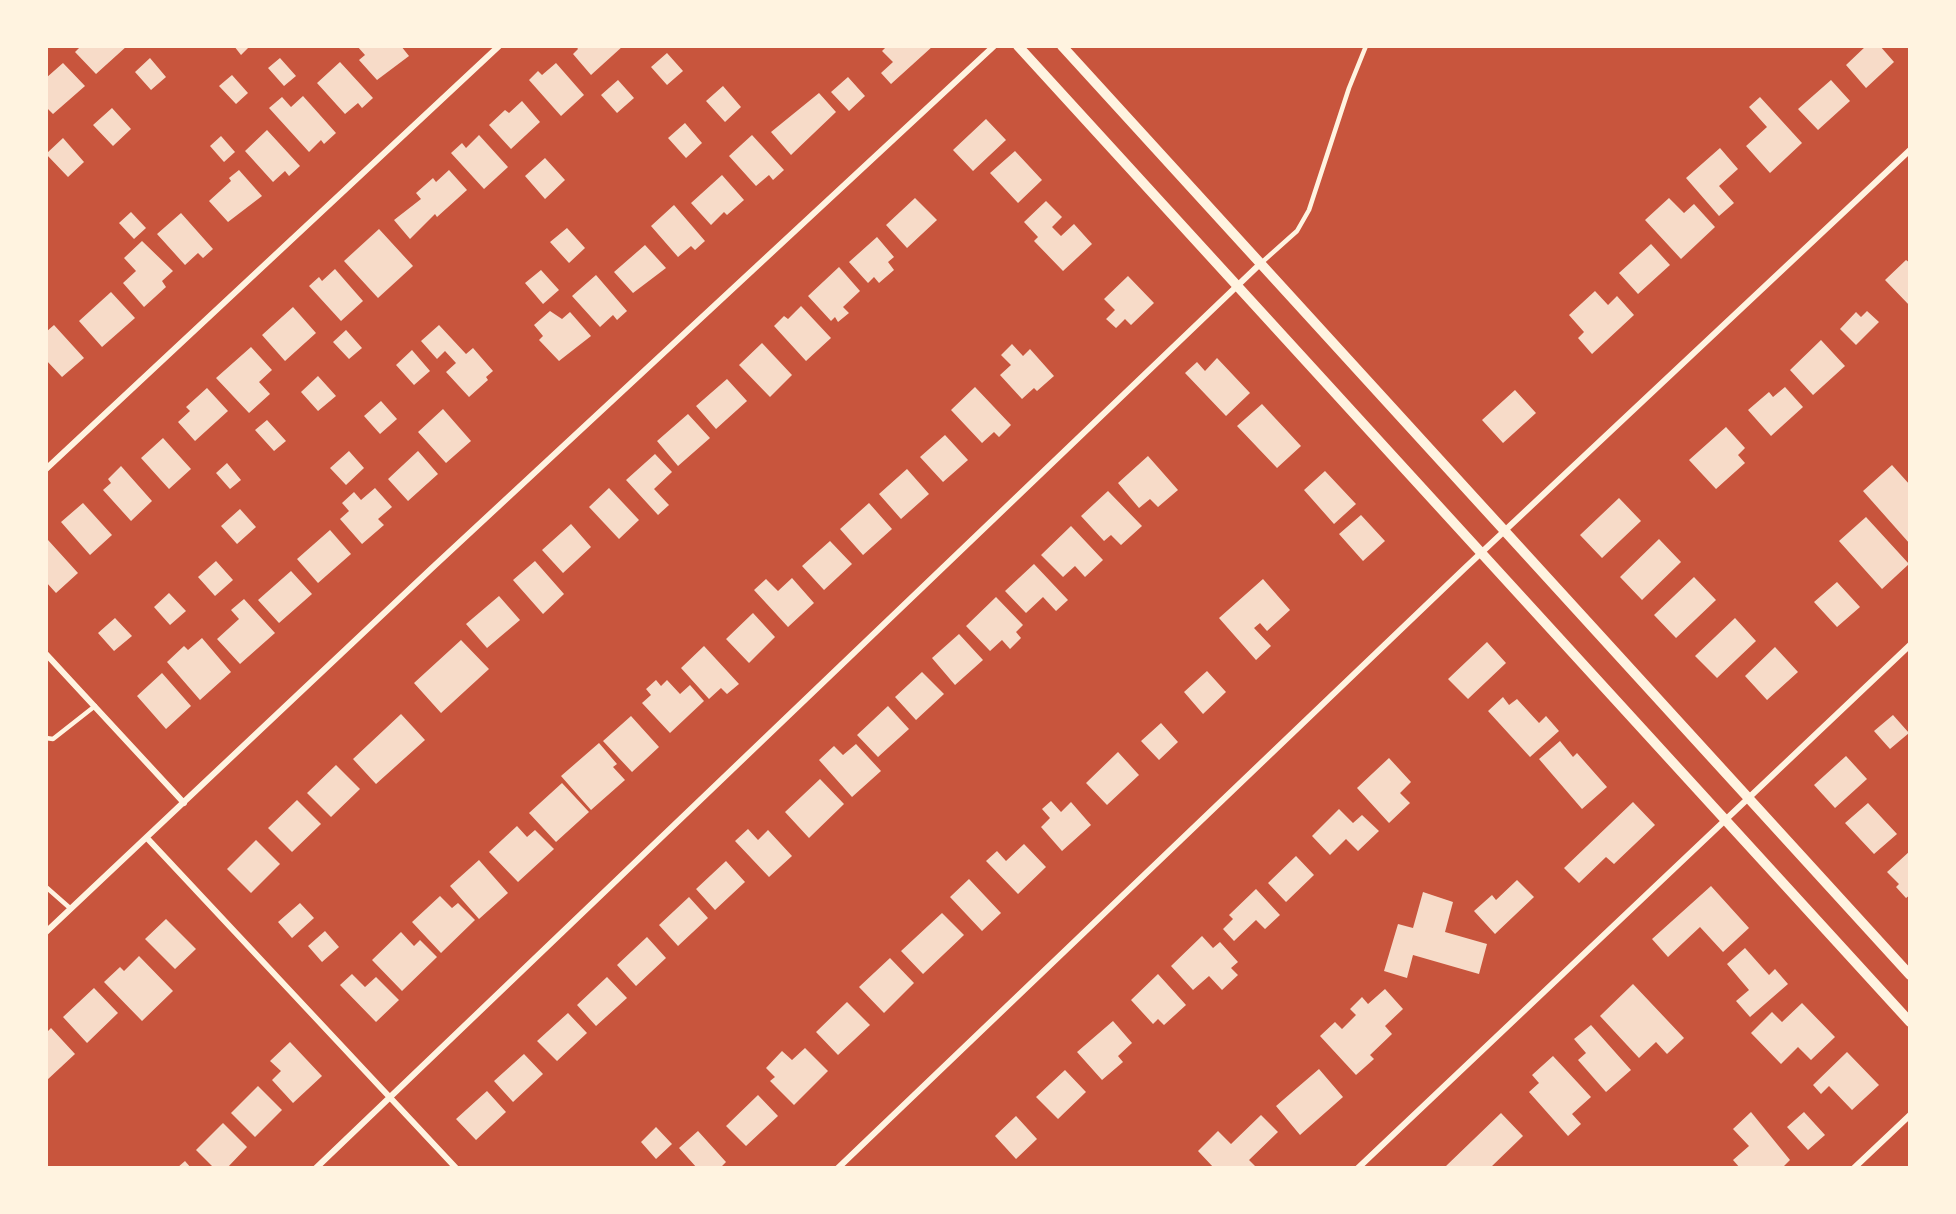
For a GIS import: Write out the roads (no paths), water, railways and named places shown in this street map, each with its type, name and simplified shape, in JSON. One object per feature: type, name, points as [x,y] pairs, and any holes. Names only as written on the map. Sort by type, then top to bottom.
[{"type":"street","points":[[46,469],[499,46]]},
{"type":"street","points":[[46,932],[994,46]]},
{"type":"street","points":[[1018,46],[1910,1022]]},
{"type":"street","points":[[1062,46],[1910,975]]},
{"type":"street","points":[[838,1167],[1504,531],[1910,150]]},
{"type":"street","points":[[316,1167],[391,1098],[1260,264]]},
{"type":"street","points":[[1358,1167],[1910,645]]},
{"type":"street","points":[[46,654],[184,803]]},
{"type":"street","points":[[147,837],[456,1167]]},
{"type":"street","points":[[1854,1167],[1910,1114]]},
{"type":"lane","points":[[1260,264],[1296,231],[1309,210],[1366,46]]},
{"type":"lane","points":[[46,738],[53,739],[95,706]]},
{"type":"lane","points":[[46,887],[71,909]]}]
